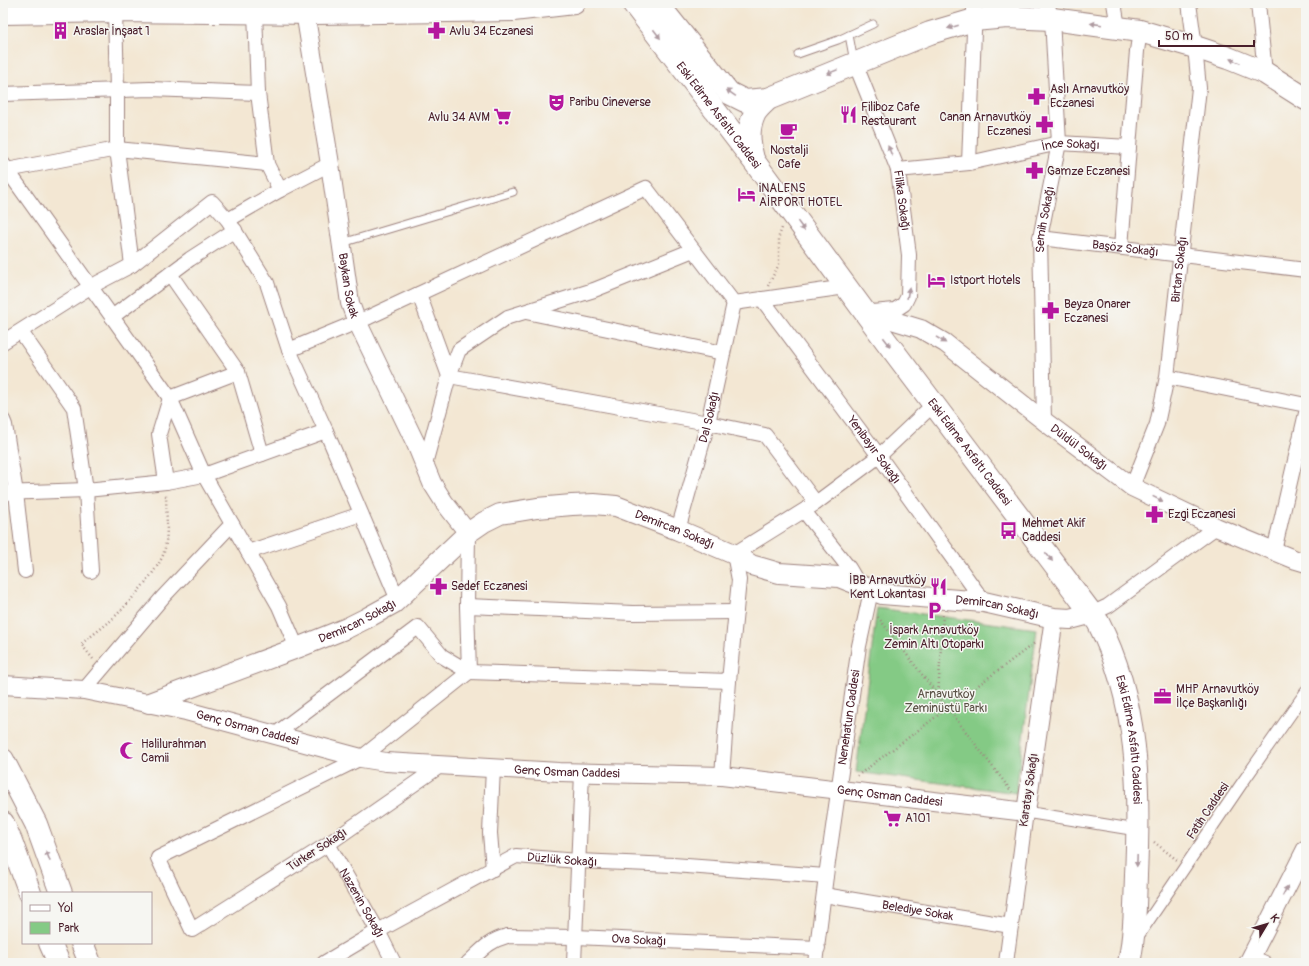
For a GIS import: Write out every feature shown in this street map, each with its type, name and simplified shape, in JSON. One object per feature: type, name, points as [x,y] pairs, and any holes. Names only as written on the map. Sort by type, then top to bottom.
[{"type":"main road","points":[[3,13],[114,7],[255,12],[304,8],[513,10],[574,3]]},
{"type":"main road","name":"Eski Edirne Asfaltı Caddesi","points":[[633,3],[753,160],[846,287],[1012,508],[1093,613],[1105,635],[1120,675],[1128,705],[1136,752],[1137,830],[1135,919],[1130,954]]},
{"type":"main road","name":"Eski Edirne Asfaltı Caddesi","points":[[657,3],[729,93],[745,102],[768,99]]},
{"type":"main road","points":[[753,160],[749,144],[750,128],[756,113],[768,99],[930,33],[974,12],[1007,17],[1050,11],[1140,31],[1228,58],[1265,73],[1306,99]]},
{"type":"main road","name":"Demircan Sokağı","points":[[149,703],[347,628],[385,608],[398,600],[468,533],[484,522],[500,514],[572,504],[616,506],[734,554],[751,565],[779,573],[839,577],[866,593],[984,602],[1053,624],[1093,613]]},
{"type":"main road","points":[[3,760],[36,824],[61,892]]},
{"type":"main road","points":[[3,823],[30,892]]},
{"type":"main road","points":[[50,944],[59,963]]},
{"type":"main road","points":[[82,944],[90,963]]},
{"type":"street","points":[[1114,3],[1118,27]]},
{"type":"street","name":"Birtan Sokağı","points":[[1132,487],[1156,424],[1167,377],[1199,88],[1189,3]]},
{"type":"street","points":[[1258,3],[1265,73]]},
{"type":"street","points":[[114,7],[117,90],[117,149],[132,265]]},
{"type":"street","name":"Baykan Sokak","points":[[304,8],[330,164],[350,303],[357,322],[405,420],[432,483],[444,502],[468,533]]},
{"type":"street","name":"Semih Sokağı","points":[[1044,421],[1040,238],[1059,143],[1050,11]]},
{"type":"street","points":[[255,12],[258,92],[267,164],[280,190]]},
{"type":"street","points":[[969,163],[974,12]]},
{"type":"street","points":[[1121,247],[1137,51],[1140,31]]},
{"type":"street","name":"Filika Sokağı","points":[[855,63],[898,170],[909,255],[908,296],[904,304],[895,310],[865,312]]},
{"type":"street","points":[[3,94],[150,89],[258,92]]},
{"type":"street","name":"İnce Sokağı","points":[[898,170],[969,163],[1059,143],[1130,147]]},
{"type":"street","points":[[267,164],[117,149],[5,167],[170,398],[204,475],[279,606],[296,648]]},
{"type":"street","points":[[112,317],[170,274],[231,225],[280,190],[330,164]]},
{"type":"street","points":[[289,350],[419,294],[646,188],[734,303],[846,287]]},
{"type":"street","points":[[3,342],[90,287],[132,265],[212,202],[231,225],[267,283],[289,350],[326,431],[398,600]]},
{"type":"street","name":"Başöz Sokağı","points":[[1040,238],[1306,270]]},
{"type":"street","points":[[425,464],[459,350],[508,317],[594,290],[693,250]]},
{"type":"street","points":[[170,274],[238,372],[262,454]]},
{"type":"street","points":[[419,294],[450,376]]},
{"type":"street","name":"Yenibayır Sokağı","points":[[762,299],[879,456],[984,602]]},
{"type":"street","name":"Dal Sokağı","points":[[678,530],[708,423],[734,303]]},
{"type":"street","points":[[524,312],[723,353]]},
{"type":"street","name":"Düldül Sokağı","points":[[865,312],[921,329],[945,343],[1044,421],[1132,487],[1216,527],[1306,563]]},
{"type":"street","points":[[21,332],[74,408],[86,490],[91,571]]},
{"type":"street","points":[[170,398],[238,372]]},
{"type":"street","points":[[450,376],[708,423],[765,435],[866,593]]},
{"type":"street","points":[[1167,377],[1306,405]]},
{"type":"street","points":[[166,482],[159,434],[170,398]]},
{"type":"street","points":[[722,776],[729,681],[739,580],[734,554],[810,507],[879,456],[934,404]]},
{"type":"street","points":[[1274,551],[1306,413]]},
{"type":"street","points":[[3,420],[5,424],[10,493],[25,571]]},
{"type":"street","points":[[10,493],[86,490],[166,482],[204,475],[326,431]]},
{"type":"street","points":[[248,552],[361,514]]},
{"type":"street","points":[[84,690],[164,597],[232,524]]},
{"type":"street","name":"Demircan Sokağı","points":[[1093,613],[1108,606],[1216,527]]},
{"type":"street","points":[[468,533],[469,672]]},
{"type":"street","name":"Nenehatun Caddesi","points":[[816,963],[826,876],[866,593]]},
{"type":"street","points":[[468,606],[633,613],[736,612]]},
{"type":"street","name":"Karatay Sokağı","points":[[1006,963],[1053,624]]},
{"type":"street","points":[[277,735],[280,730],[418,627],[442,656],[469,672],[729,681]]},
{"type":"street","points":[[361,758],[469,672]]},
{"type":"street","name":"Genç Osman Caddesi","points":[[3,685],[84,690],[149,703],[186,711],[361,758],[386,762],[582,773],[722,776],[1026,812],[1137,830]]},
{"type":"street","name":"Fatih Caddesi","points":[[1130,954],[1185,867],[1306,692]]},
{"type":"street","name":"Türker Sokağı","points":[[361,758],[158,858],[192,930],[328,844],[440,766]]},
{"type":"street","points":[[493,768],[490,833],[493,869]]},
{"type":"street","points":[[574,963],[582,773]]},
{"type":"street","name":"Nazenin Sokağı","points":[[328,844],[394,963]]},
{"type":"street","points":[[1254,961],[1306,849]]},
{"type":"street","name":"Düzlük Sokağı","points":[[324,963],[516,856],[826,876]]},
{"type":"street","name":"Belediye Sokak","points":[[824,895],[1011,926]]},
{"type":"street","name":"Ova Sokağı","points":[[468,963],[496,939],[507,936],[576,937],[818,948]]},
{"type":"lane","points":[[798,54],[849,35],[873,24]]},
{"type":"lane","points":[[849,35],[855,63]]},
{"type":"lane","points":[[342,243],[513,192]]},
{"type":"path","points":[[762,299],[779,264],[778,236],[790,210]]},
{"type":"path","points":[[101,670],[81,644],[109,622],[159,565],[164,554],[166,541],[166,482]]},
{"type":"path","points":[[866,593],[938,696],[1012,792]]},
{"type":"path","points":[[938,696],[944,599]]},
{"type":"path","points":[[857,776],[947,708],[1053,624]]},
{"type":"path","points":[[1137,830],[1185,867]]},
{"type":"green space","name":"Arnavutköy Zeminüstü Parkı","points":[[877,608],[1037,629],[1016,793],[856,772]]},
{"type":"place","name":"Araslar İnşaat 1","points":[[60,31]]},
{"type":"place","name":"Avlu 34 Eczanesi","points":[[436,31]]},
{"type":"place","name":"Aslı Arnavutköy Eczanesi","points":[[1037,96]]},
{"type":"place","name":"Paribu Cineverse","points":[[556,102]]},
{"type":"place","name":"Filiboz Cafe Restaurant","points":[[848,114]]},
{"type":"place","name":"Avlu 34 AVM","points":[[503,117]]},
{"type":"place","name":"Canan Arnavutköy Eczanesi","points":[[1044,124]]},
{"type":"place","name":"Nostalji Cafe","points":[[789,131]]},
{"type":"place","name":"Gamze Eczanesi","points":[[1034,171]]},
{"type":"place","name":"iNALENS AİRPORT HOTEL","points":[[746,195]]},
{"type":"place","name":"Istport Hotels","points":[[937,280]]},
{"type":"place","name":"Beyza Onarer Eczanesi","points":[[1051,311]]},
{"type":"place","name":"Ezgi Eczanesi","points":[[1155,514]]},
{"type":"place","name":"Mehmet Akif Caddesi","points":[[1009,530]]},
{"type":"place","name":"Sedef Eczanesi","points":[[438,586]]},
{"type":"place","name":"İBB Arnavutköy Kent Lokantası","points":[[939,587]]},
{"type":"place","name":"İspark Arnavutköy Zemin Altı Otoparkı","points":[[934,611]]},
{"type":"place","name":"MHP Arnavutköy İlçe Başkanlığı","points":[[1163,696]]},
{"type":"place","name":"Halilurahman Camii","points":[[128,751]]},
{"type":"place","name":"A101","points":[[892,818]]}]
